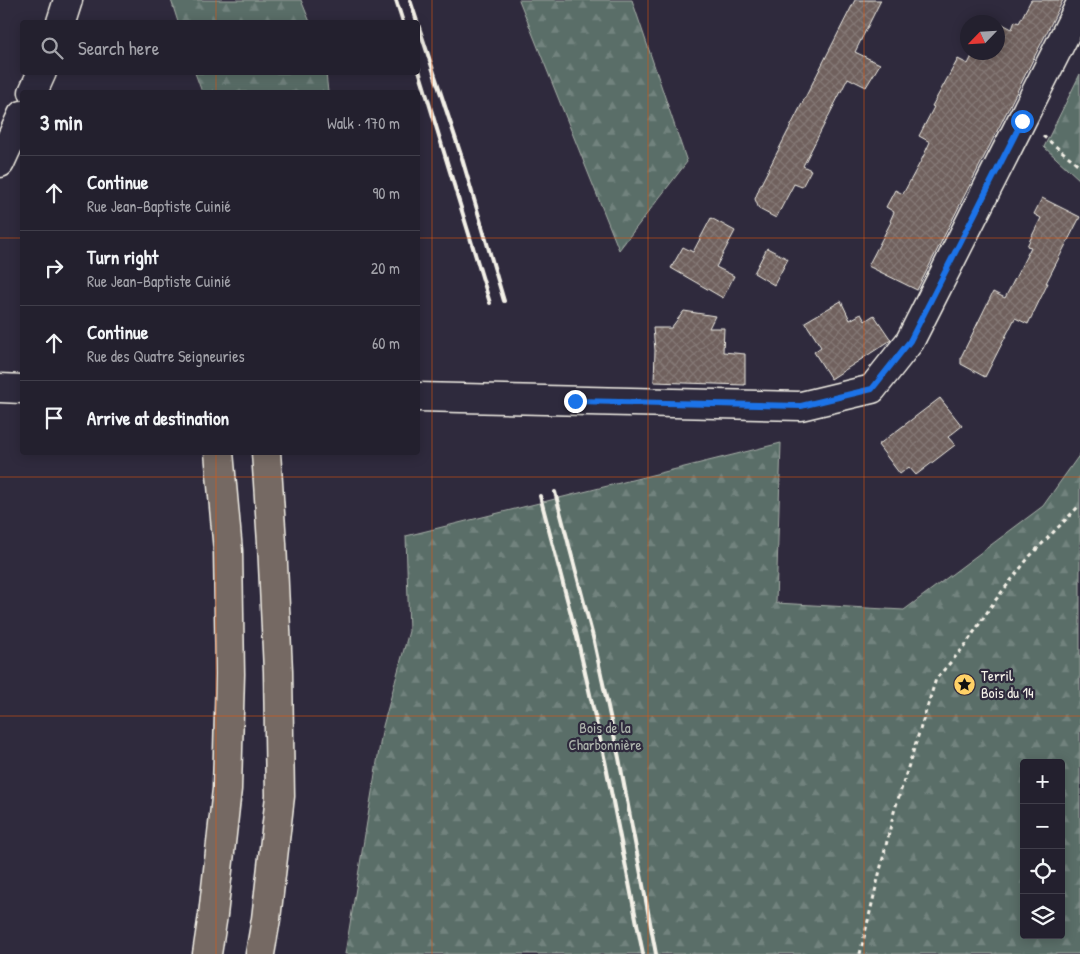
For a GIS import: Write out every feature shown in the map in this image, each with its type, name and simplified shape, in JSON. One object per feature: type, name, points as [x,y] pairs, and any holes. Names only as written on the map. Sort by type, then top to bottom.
[{"type":"main road","points":[[207,954],[214,906],[228,770],[230,674],[228,551],[219,455]]},
{"type":"main road","points":[[260,954],[266,919],[280,796],[278,671],[266,455]]},
{"type":"street","points":[[63,20],[68,0]]},
{"type":"street","points":[[420,397],[801,406],[872,389],[910,341],[1080,5]]},
{"type":"street","points":[[34,90],[41,75]]},
{"type":"street","points":[[0,163],[20,119]]},
{"type":"street","points":[[0,388],[20,389]]},
{"type":"path","points":[[1022,121],[1080,166]]},
{"type":"path","points":[[860,954],[894,812],[936,679],[964,647],[994,602],[1030,556],[1080,506]]},
{"type":"green space","points":[[171,0],[301,0],[309,20],[177,20]]},
{"type":"green space","points":[[519,0],[632,0],[687,162],[619,250]]},
{"type":"green space","points":[[1080,74],[1080,180],[1044,147]]},
{"type":"green space","points":[[196,75],[326,75],[328,90],[201,90]]},
{"type":"green space","name":"Bois de la Charbonnière","points":[[781,443],[776,603],[904,610],[1043,506],[1080,454],[1080,954],[345,954],[383,726],[409,631],[406,536]]},
{"type":"building","points":[[855,0],[881,0],[855,52],[880,64],[866,87],[848,78],[803,166],[811,170],[802,187],[794,184],[776,218],[759,209],[755,199]]},
{"type":"building","points":[[1031,0],[1063,0],[917,290],[868,266],[891,222],[894,212],[886,207],[895,190],[903,194],[930,142],[919,136],[934,107],[932,106],[958,59],[968,64],[970,60],[1005,60],[1005,25],[1012,29],[1015,21],[1019,23]]},
{"type":"building","points":[[1042,198],[1080,217],[1046,283],[1048,283],[1028,324],[1015,318],[985,377],[961,364],[961,357],[993,292],[1005,298],[1031,247],[1027,246],[1041,218],[1034,214]]},
{"type":"building","points":[[711,218],[735,231],[716,267],[734,276],[723,298],[671,268],[683,247],[693,252]]},
{"type":"building","points":[[767,248],[788,259],[774,285],[754,273]]},
{"type":"building","points":[[841,301],[850,320],[861,314],[865,321],[874,315],[891,340],[831,379],[814,352],[821,347],[805,322]]},
{"type":"building","points":[[684,311],[715,316],[709,328],[724,328],[723,352],[745,354],[745,385],[654,382],[655,350],[653,328],[671,328]]},
{"type":"building","points":[[940,398],[962,426],[948,437],[955,445],[916,475],[909,467],[900,474],[878,445]]},
{"type":"railway","points":[[396,0],[402,20]]},
{"type":"railway","points":[[410,0],[417,20]]},
{"type":"railway","points":[[420,30],[461,155],[504,301]]},
{"type":"railway","points":[[420,74],[490,303]]},
{"type":"railway","points":[[555,492],[593,637],[619,758],[656,954]]},
{"type":"railway","points":[[540,496],[577,637],[605,761],[643,954]]},
{"type":"place","name":"Terril Bois du 14","points":[[965,685]]},
{"type":"route","points":[[575,401],[801,406],[872,389],[910,341],[956,254],[1022,121]]}]
